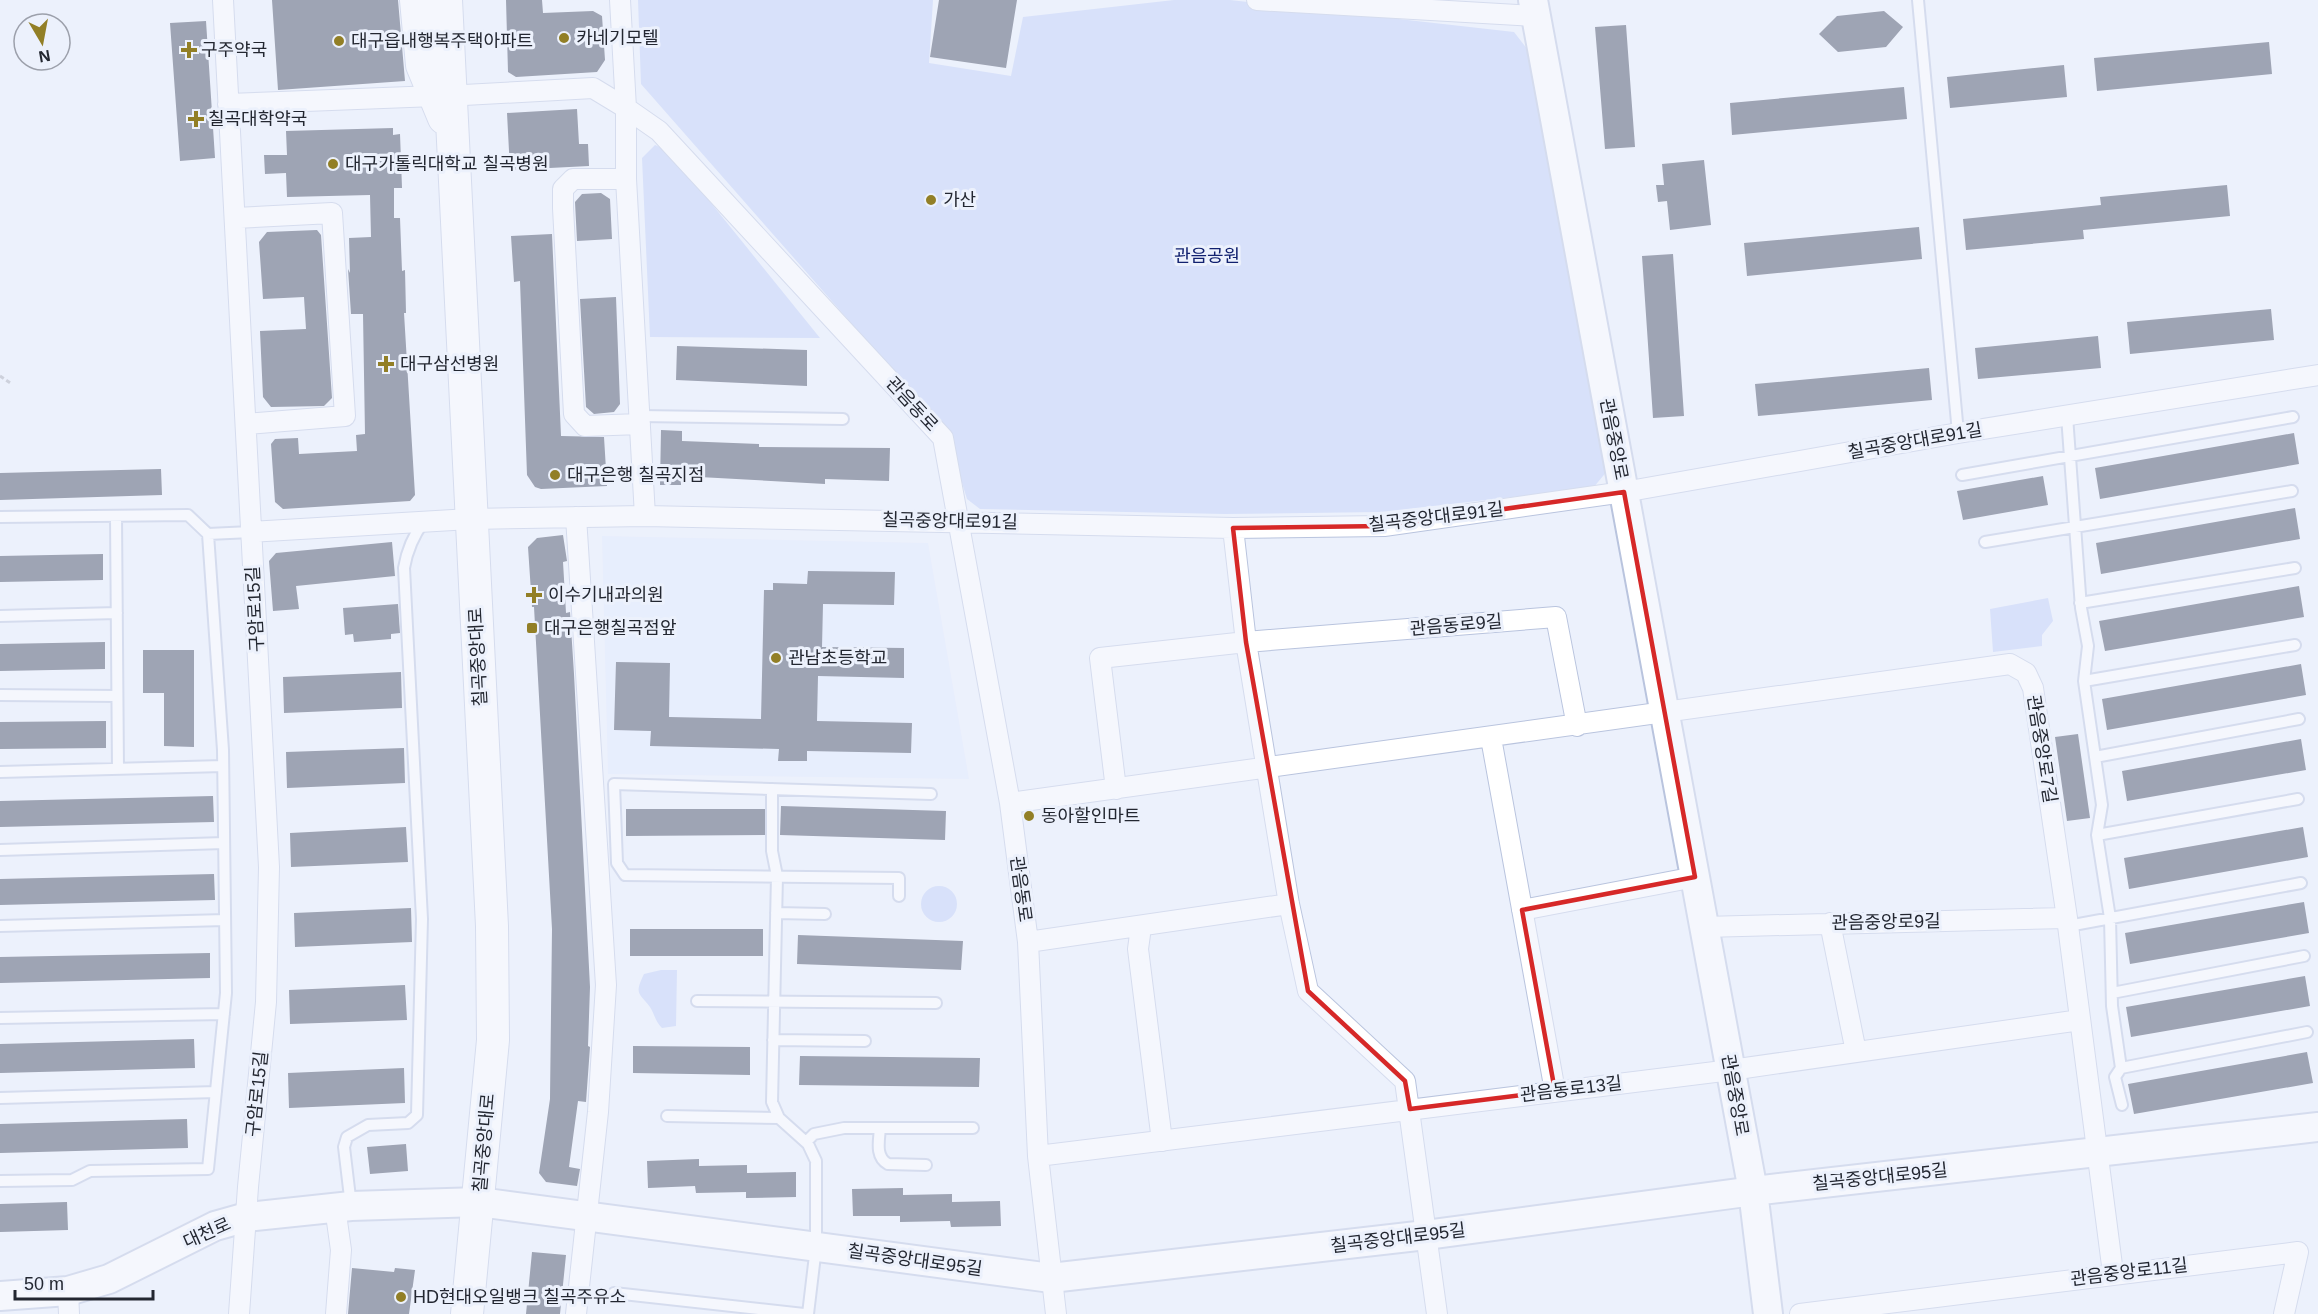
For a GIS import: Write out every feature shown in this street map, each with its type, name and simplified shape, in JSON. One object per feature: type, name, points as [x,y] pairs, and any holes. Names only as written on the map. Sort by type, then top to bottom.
[{"type":"main road","points":[[416,0],[422,65],[449,96]]},
{"type":"main road","name":"칠곡중앙대로","points":[[446,0],[492,926],[493,1029],[467,1314]]},
{"type":"main road","points":[[452,138],[449,96],[471,57],[468,0]]},
{"type":"main road","name":"관음중앙로","points":[[1534,8],[1753,1191],[1768,1314]]},
{"type":"main road","name":"칠곡중앙대로95길","points":[[478,1202],[1051,1278],[1426,1235],[1753,1191],[2318,1127]]},
{"type":"main road","name":"대천로","points":[[0,1296],[69,1302],[109,1279],[215,1226],[247,1217],[343,1207],[478,1202]]},
{"type":"street","name":"구암로15길","points":[[223,0],[269,867],[266,1002],[247,1217]]},
{"type":"street","points":[[620,0],[626,108],[626,178],[645,516]]},
{"type":"street","points":[[1257,0],[1534,8]]},
{"type":"street","name":"관음동로","points":[[228,104],[594,88],[659,131],[943,438],[1010,803],[1028,942],[1038,1156],[1056,1314]]},
{"type":"street","points":[[626,178],[573,179],[563,189],[574,414],[585,426],[640,420]]},
{"type":"street","points":[[234,218],[332,213],[345,416],[246,424]]},
{"type":"street","name":"칠곡중앙대로91길","points":[[251,532],[470,519],[645,516],[1233,528],[1384,526],[1624,492],[1958,433],[2318,375]]},
{"type":"street","points":[[576,517],[606,985],[598,1112],[576,1314]]},
{"type":"street","points":[[1233,528],[1246,642],[1289,904],[1308,992],[1405,1081],[1437,1314]]},
{"type":"street","name":"관음동로9길","points":[[1116,789],[1100,658],[1246,642],[1556,617],[1577,726]]},
{"type":"street","name":"관음중앙로7길","points":[[1666,714],[2010,664],[2026,673],[2033,688],[2068,922],[2113,1273]]},
{"type":"street","points":[[1010,803],[1666,714]]},
{"type":"street","points":[[1491,738],[1555,1091]]},
{"type":"street","points":[[1522,910],[1695,877]]},
{"type":"street","name":"관음동로","points":[[1028,942],[1289,904]]},
{"type":"street","name":"관음중앙로9길","points":[[1704,927],[1830,923],[2068,922]]},
{"type":"street","points":[[1830,923],[1856,1052],[2080,1020]]},
{"type":"street","points":[[1141,927],[1138,949],[1162,1141]]},
{"type":"street","name":"관음동로13길","points":[[1038,1156],[1410,1108],[1731,1070],[1856,1052]]},
{"type":"street","points":[[336,1314],[343,1207]]},
{"type":"street","name":"대천로","points":[[239,1314],[247,1217]]},
{"type":"street","name":"관음중앙로11길","points":[[1800,1314],[1900,1308],[2113,1273],[2298,1252],[2284,1314]]},
{"type":"lane","points":[[1918,0],[1958,433]]},
{"type":"lane","points":[[2067,416],[2080,603],[2088,646],[2084,681],[2102,805],[2097,835],[2110,918],[2112,993],[2121,1068],[2115,1077],[2122,1105]]},
{"type":"lane","points":[[1962,475],[2294,417]]},
{"type":"lane","points":[[640,420],[843,418]]},
{"type":"lane","points":[[1985,542],[2292,491]]},
{"type":"lane","points":[[0,517],[188,515],[208,534],[223,766],[225,920],[224,1014],[208,1170],[90,1171],[72,1180],[0,1181]]},
{"type":"lane","points":[[116,516],[118,769]]},
{"type":"lane","points":[[343,1207],[344,1147],[347,1137],[368,1125],[408,1123],[417,1115],[422,919],[404,568],[406,554],[415,533],[424,521]]},
{"type":"lane","points":[[208,534],[251,532]]},
{"type":"lane","points":[[2080,603],[2295,568]]},
{"type":"lane","points":[[0,616],[117,613]]},
{"type":"lane","points":[[2084,681],[2295,645]]},
{"type":"lane","points":[[0,695],[117,696]]},
{"type":"lane","points":[[2095,757],[2299,719]]},
{"type":"lane","points":[[0,772],[223,766]]},
{"type":"lane","points":[[899,896],[899,878],[625,875],[617,863],[614,784],[931,794]]},
{"type":"lane","points":[[614,1293],[806,1314],[816,1247],[816,1161],[806,1142],[779,1118],[772,1102],[777,876],[772,851],[772,789]]},
{"type":"lane","points":[[2097,835],[2298,799]]},
{"type":"lane","points":[[0,850],[224,843]]},
{"type":"lane","points":[[2068,922],[2110,918],[2301,883]]},
{"type":"lane","points":[[776,913],[825,914]]},
{"type":"lane","points":[[0,926],[225,920]]},
{"type":"lane","points":[[2112,993],[2304,956]]},
{"type":"lane","points":[[697,1001],[774,1004],[936,1003]]},
{"type":"lane","points":[[0,1018],[224,1014]]},
{"type":"lane","points":[[2121,1068],[2307,1032]]},
{"type":"lane","points":[[773,1040],[865,1041]]},
{"type":"lane","points":[[0,1098],[216,1092]]},
{"type":"lane","points":[[668,1116],[779,1118]]},
{"type":"lane","points":[[806,1142],[814,1134],[844,1128],[973,1128]]},
{"type":"lane","points":[[880,1128],[879,1156],[883,1161],[888,1164],[926,1165]]},
{"type":"path","points":[[0,376],[12,384]]},
{"type":"highlighted area","points":[[1624,492],[1695,877],[1522,910],[1555,1091],[1410,1109],[1405,1081],[1308,991],[1246,642],[1233,528],[1384,526]]},
{"type":"shaded area","name":"관남초등학교","points":[[602,536],[928,543],[969,779],[608,774]]},
{"type":"green space","name":"관음공원","points":[[638,0],[933,0],[929,63],[1011,76],[1023,17],[1174,0],[1230,0],[1514,32],[1528,50],[1608,470],[1593,488],[1380,512],[1225,514],[980,509],[967,499],[946,431],[641,84]]},
{"type":"green space","points":[[655,145],[669,151],[820,338],[650,337],[642,158]]},
{"type":"green space","points":[[2048,598],[2053,621],[2042,635],[2042,646],[1993,652],[1990,609]]},
{"type":"green space","points":[[939,886],[952,891],[957,904],[952,917],[939,922],[926,917],[921,904],[926,891]]},
{"type":"green space","points":[[661,970],[677,970],[676,1026],[662,1028],[639,993],[644,974]]},
{"type":"building","name":"대구읍내행복주택아파트","points":[[272,0],[398,0],[405,81],[278,90]]},
{"type":"building","points":[[506,0],[542,0],[543,13],[593,11],[602,16],[605,60],[597,72],[516,77],[508,72]]},
{"type":"building","points":[[939,0],[1017,0],[1006,68],[930,57]]},
{"type":"building","points":[[1884,11],[1903,27],[1886,47],[1838,52],[1819,34],[1837,16]]},
{"type":"building","points":[[206,21],[215,158],[180,161],[170,23]]},
{"type":"building","points":[[1626,25],[1635,147],[1605,149],[1595,27]]},
{"type":"building","points":[[2269,42],[2272,74],[2097,91],[2094,58]]},
{"type":"building","points":[[2064,65],[2067,97],[1950,108],[1947,77]]},
{"type":"building","points":[[1904,87],[1907,119],[1732,135],[1730,103]]},
{"type":"building","points":[[577,109],[579,144],[588,144],[589,166],[510,170],[507,113]]},
{"type":"building","points":[[393,128],[393,135],[400,134],[402,188],[394,188],[394,218],[400,218],[402,271],[405,270],[406,313],[404,313],[415,495],[410,501],[283,509],[275,502],[271,444],[275,439],[298,438],[299,454],[357,451],[356,435],[365,434],[363,314],[351,314],[348,269],[350,273],[349,238],[371,237],[370,195],[287,197],[286,173],[265,174],[264,155],[287,155],[286,131]]},
{"type":"building","points":[[1704,160],[1711,225],[1670,230],[1667,201],[1658,202],[1656,185],[1664,185],[1662,164]]},
{"type":"building","points":[[2227,185],[2230,216],[2083,230],[2084,239],[1966,250],[1963,219],[2101,205],[2100,197]]},
{"type":"building","points":[[601,193],[610,199],[612,239],[577,241],[575,202],[582,194]]},
{"type":"building","points":[[1919,227],[1922,259],[1747,276],[1744,243]]},
{"type":"building","points":[[317,230],[321,235],[332,398],[324,406],[271,407],[263,397],[260,331],[306,329],[304,297],[263,299],[259,242],[267,232]]},
{"type":"building","points":[[552,234],[561,436],[604,437],[607,486],[541,489],[535,487],[527,475],[520,281],[514,282],[511,236]]},
{"type":"building","points":[[1673,254],[1684,416],[1653,418],[1642,256]]},
{"type":"building","points":[[616,297],[620,404],[614,412],[594,414],[586,407],[580,299]]},
{"type":"building","points":[[2271,309],[2274,340],[2130,354],[2127,322]]},
{"type":"building","points":[[2098,336],[2101,368],[1978,379],[1975,348]]},
{"type":"building","points":[[677,346],[807,350],[807,386],[676,380]]},
{"type":"building","points":[[1929,368],[1932,400],[1758,416],[1755,384]]},
{"type":"building","points":[[661,430],[682,431],[682,441],[759,444],[759,447],[890,448],[889,481],[825,479],[825,484],[681,476],[681,485],[660,485]]},
{"type":"building","points":[[2294,433],[2299,464],[2100,499],[2095,468]]},
{"type":"building","points":[[161,469],[162,495],[0,500],[0,473]]},
{"type":"building","points":[[2043,476],[2048,505],[1963,520],[1957,491]]},
{"type":"building","points":[[2295,508],[2300,539],[2101,574],[2096,543]]},
{"type":"building","points":[[563,535],[567,561],[563,562],[566,613],[570,612],[574,674],[590,987],[588,1046],[590,1047],[586,1102],[578,1101],[569,1167],[580,1169],[577,1186],[546,1182],[539,1173],[550,1099],[552,929],[534,607],[532,607],[528,547],[537,538]]},
{"type":"building","points":[[392,542],[395,576],[296,586],[299,609],[273,611],[269,561],[276,553]]},
{"type":"building","points":[[103,554],[103,580],[0,582],[0,556]]},
{"type":"building","points":[[808,571],[895,572],[894,605],[823,604],[822,647],[904,648],[904,678],[818,676],[817,721],[912,723],[911,753],[807,751],[807,761],[778,761],[779,749],[650,746],[651,731],[614,730],[616,662],[670,663],[669,717],[761,719],[764,590],[773,590],[773,583],[807,584]]},
{"type":"building","points":[[2299,586],[2304,617],[2105,651],[2099,621]]},
{"type":"building","points":[[398,604],[400,633],[391,634],[391,639],[354,642],[353,634],[345,635],[343,608]]},
{"type":"building","points":[[105,642],[105,669],[0,671],[0,644]]},
{"type":"building","points":[[143,650],[194,650],[194,747],[164,746],[164,693],[143,693]]},
{"type":"building","points":[[2301,664],[2306,695],[2107,730],[2102,699]]},
{"type":"building","points":[[401,672],[402,708],[284,713],[283,677]]},
{"type":"building","points":[[106,721],[106,748],[0,749],[0,722]]},
{"type":"building","points":[[2078,734],[2090,818],[2067,821],[2055,737]]},
{"type":"building","points":[[2301,739],[2306,770],[2127,801],[2122,771]]},
{"type":"building","points":[[404,748],[405,783],[287,788],[286,752]]},
{"type":"building","points":[[213,796],[214,822],[0,827],[0,801]]},
{"type":"building","points":[[781,806],[946,811],[945,840],[780,835]]},
{"type":"building","points":[[626,809],[765,809],[765,835],[626,836]]},
{"type":"building","points":[[406,827],[408,862],[291,867],[290,833]]},
{"type":"building","points":[[2303,827],[2308,857],[2129,889],[2124,858]]},
{"type":"building","points":[[214,874],[215,900],[0,905],[0,879]]},
{"type":"building","points":[[2304,902],[2309,933],[2130,964],[2125,933]]},
{"type":"building","points":[[411,908],[412,942],[295,947],[294,913]]},
{"type":"building","points":[[630,929],[763,929],[763,956],[630,956]]},
{"type":"building","points":[[798,935],[963,941],[961,970],[797,964]]},
{"type":"building","points":[[210,953],[210,978],[0,983],[0,957]]},
{"type":"building","points":[[2305,976],[2310,1006],[2131,1037],[2126,1007]]},
{"type":"building","points":[[405,985],[407,1020],[290,1024],[289,990]]},
{"type":"building","points":[[194,1039],[195,1068],[0,1073],[0,1044]]},
{"type":"building","points":[[633,1046],[750,1047],[750,1075],[633,1073]]},
{"type":"building","points":[[2307,1052],[2313,1083],[2134,1114],[2128,1084]]},
{"type":"building","points":[[800,1056],[980,1058],[979,1087],[799,1085]]},
{"type":"building","points":[[404,1068],[405,1103],[289,1108],[288,1073]]},
{"type":"building","points":[[187,1119],[188,1148],[0,1153],[0,1124]]},
{"type":"building","points":[[406,1144],[408,1171],[370,1174],[367,1147]]},
{"type":"building","points":[[699,1159],[699,1166],[747,1165],[747,1173],[796,1172],[796,1197],[746,1198],[746,1192],[696,1193],[695,1186],[648,1188],[647,1161]]},
{"type":"building","points":[[903,1188],[903,1195],[952,1194],[952,1202],[1000,1201],[1001,1226],[951,1227],[950,1221],[900,1222],[900,1216],[853,1216],[852,1189]]},
{"type":"building","points":[[67,1202],[68,1230],[0,1232],[0,1204]]},
{"type":"building","points":[[532,1252],[566,1255],[560,1314],[526,1314]]},
{"type":"building","points":[[352,1268],[394,1272],[395,1268],[415,1270],[409,1314],[348,1314]]},
{"type":"place","name":"카네기모텔","points":[[564,38]]},
{"type":"place","name":"대구읍내행복주택아파트","points":[[339,41]]},
{"type":"place","name":"구주약국","points":[[189,50]]},
{"type":"place","name":"칠곡대학약국","points":[[196,119]]},
{"type":"place","name":"대구가톨릭대학교 칠곡병원","points":[[333,164]]},
{"type":"place","name":"가산","points":[[931,200]]},
{"type":"place","name":"대구삼선병원","points":[[386,364]]},
{"type":"place","name":"대구은행 칠곡지점","points":[[555,475]]},
{"type":"place","name":"이수기내과의원","points":[[534,595]]},
{"type":"place","name":"대구은행칠곡점앞","points":[[532,628]]},
{"type":"place","name":"관남초등학교","points":[[776,658]]},
{"type":"place","name":"동아할인마트","points":[[1029,816]]},
{"type":"place","name":"HD현대오일뱅크 칠곡주유소","points":[[401,1297]]}]
